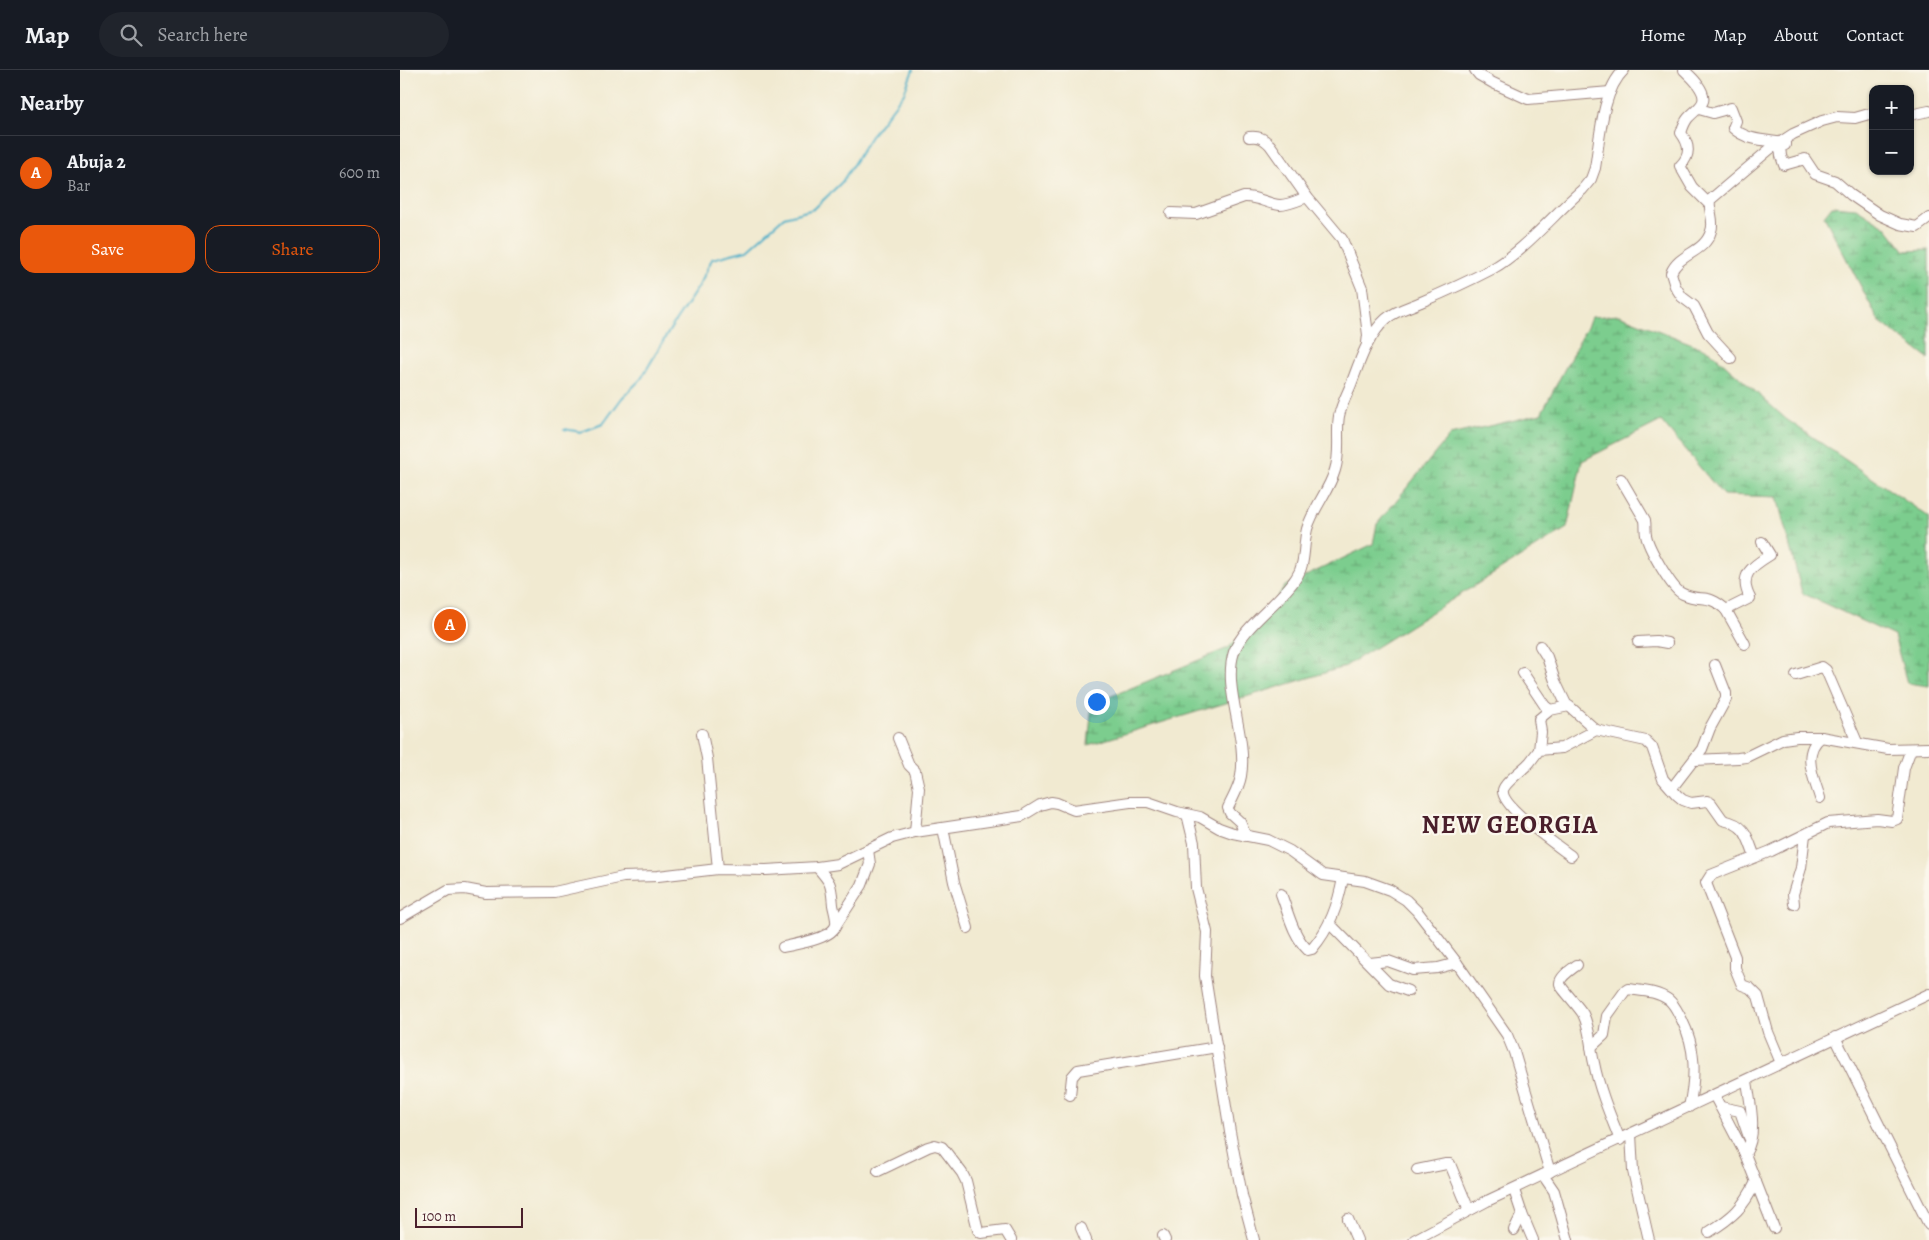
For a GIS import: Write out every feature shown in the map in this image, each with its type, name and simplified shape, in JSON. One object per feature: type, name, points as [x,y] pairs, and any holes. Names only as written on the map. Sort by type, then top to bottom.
[{"type":"street","points":[[1475,70],[1479,75],[1528,99],[1610,92]]},
{"type":"street","points":[[1246,836],[1240,822],[1230,813],[1228,808],[1235,795],[1241,776],[1242,759],[1232,683],[1233,654],[1238,642],[1245,633],[1288,588],[1301,569],[1307,529],[1335,471],[1338,458],[1340,414],[1365,349],[1386,319],[1396,312],[1441,293],[1502,262],[1523,246],[1582,190],[1595,168],[1610,92],[1619,75],[1624,70]]},
{"type":"street","points":[[1684,70],[1700,87],[1703,99],[1700,109],[1689,117],[1683,126],[1681,133],[1687,141],[1688,148],[1687,159],[1680,166],[1692,187],[1709,204]]},
{"type":"street","points":[[1700,109],[1712,113],[1731,108],[1736,121],[1733,128],[1738,133],[1749,138],[1785,143],[1785,145],[1780,147],[1784,165],[1805,159],[1815,174],[1835,181],[1850,195],[1880,215],[1900,224],[1917,227],[1929,218]]},
{"type":"street","points":[[1914,115],[1929,111]]},
{"type":"street","points":[[1731,358],[1708,333],[1694,306],[1682,297],[1671,273],[1678,262],[1699,248],[1709,238],[1712,222],[1709,204],[1712,196],[1770,149],[1793,134],[1822,121],[1838,117],[1855,118],[1869,114]]},
{"type":"street","points":[[1249,136],[1258,136],[1270,145],[1307,197],[1342,239],[1362,288],[1368,335],[1365,349]]},
{"type":"street","points":[[1171,213],[1196,214],[1237,199],[1252,196],[1277,205],[1283,205],[1307,197]]},
{"type":"street","points":[[1621,479],[1645,520],[1648,540],[1660,566],[1674,587],[1685,595],[1712,599],[1726,610],[1745,644]]},
{"type":"street","points":[[1726,610],[1750,598],[1746,586],[1746,576],[1753,566],[1770,555],[1762,542]]},
{"type":"street","points":[[1638,642],[1656,641],[1667,643]]},
{"type":"street","points":[[1540,646],[1547,657],[1555,681],[1567,706],[1596,730],[1646,741],[1652,748],[1663,779],[1683,800],[1691,803],[1711,803],[1723,820],[1733,822],[1742,827],[1755,857]]},
{"type":"street","points":[[1672,788],[1695,760],[1726,700],[1726,693],[1715,665]]},
{"type":"street","points":[[1796,675],[1822,667],[1826,670],[1857,742]]},
{"type":"street","points":[[1523,673],[1545,706],[1550,710]]},
{"type":"street","points":[[1567,706],[1550,710],[1539,718],[1541,732],[1539,750],[1524,768],[1507,782],[1503,793],[1515,811],[1527,823],[1571,856]]},
{"type":"street","points":[[1539,750],[1562,748],[1596,730]]},
{"type":"street","points":[[702,734],[707,758],[718,869]]},
{"type":"street","points":[[1695,760],[1746,757],[1782,739],[1797,737],[1821,737],[1888,749],[1929,748]]},
{"type":"street","points":[[1820,798],[1809,755],[1815,742],[1821,737]]},
{"type":"street","points":[[898,738],[909,765],[915,771],[919,788],[915,832]]},
{"type":"street","points":[[1781,1063],[1768,1032],[1758,996],[1750,988],[1742,985],[1736,968],[1736,956],[1706,883],[1711,875],[1806,835],[1828,823],[1877,819],[1892,821],[1897,819],[1904,768],[1911,749]]},
{"type":"street","points":[[400,918],[448,890],[465,889],[486,893],[554,892],[624,877],[658,876],[718,869],[766,870],[817,867],[838,864],[892,838],[915,832],[1024,816],[1040,805],[1050,802],[1074,810],[1130,802],[1148,802],[1200,817],[1219,828],[1233,833],[1268,840],[1290,851],[1323,875],[1366,882],[1390,890],[1406,900],[1417,911],[1457,963],[1511,1042],[1547,1174],[1554,1191],[1568,1240]]},
{"type":"street","points":[[1187,814],[1194,843],[1196,888],[1208,938],[1204,969],[1232,1141],[1242,1195],[1254,1240]]},
{"type":"street","points":[[943,828],[954,882],[968,928]]},
{"type":"street","points":[[1794,904],[1794,894],[1801,868],[1806,835]]},
{"type":"street","points":[[783,947],[824,937],[831,932],[862,885],[870,864],[868,850]]},
{"type":"street","points":[[836,925],[831,883],[838,864]]},
{"type":"street","points":[[817,867],[831,883]]},
{"type":"street","points":[[1281,894],[1294,930],[1308,950],[1312,949],[1330,924],[1343,878]]},
{"type":"street","points":[[1330,924],[1389,984],[1400,990],[1408,991]]},
{"type":"street","points":[[1370,963],[1388,961],[1401,964],[1413,970],[1438,968],[1457,963]]},
{"type":"street","points":[[1577,965],[1560,980],[1560,984],[1575,1001],[1584,1017],[1599,1082],[1620,1140]]},
{"type":"street","points":[[1591,1047],[1604,1035],[1607,1016],[1628,989],[1654,992],[1670,1000],[1686,1027],[1693,1050],[1694,1080],[1689,1107]]},
{"type":"street","points":[[1417,1170],[1449,1164],[1454,1169],[1470,1210],[1929,994]]},
{"type":"street","points":[[1835,1037],[1929,1225]]},
{"type":"street","points":[[1070,1095],[1072,1077],[1078,1070],[1217,1047]]},
{"type":"street","points":[[1745,1154],[1750,1146],[1751,1139],[1747,1081]]},
{"type":"street","points":[[1714,1095],[1745,1154],[1774,1228]]},
{"type":"street","points":[[1721,1107],[1740,1111],[1746,1132],[1751,1139]]},
{"type":"street","points":[[1631,1134],[1633,1171],[1649,1240]]},
{"type":"street","points":[[878,1171],[928,1147],[935,1145],[942,1147],[966,1181],[978,1230],[981,1233],[1005,1230],[1011,1240]]},
{"type":"street","points":[[1709,1232],[1738,1212],[1747,1201],[1756,1182]]},
{"type":"street","points":[[1514,1190],[1533,1240]]},
{"type":"street","points":[[1414,1240],[1487,1201]]},
{"type":"street","points":[[1514,1230],[1522,1214]]},
{"type":"street","points":[[1348,1219],[1357,1240]]},
{"type":"street","points":[[1081,1228],[1086,1240]]},
{"type":"green space","points":[[1832,206],[1856,208],[1886,227],[1905,251],[1929,250],[1929,359],[1879,321],[1824,216]]},
{"type":"green space","points":[[1619,315],[1710,351],[1786,419],[1929,517],[1929,686],[1907,683],[1894,636],[1802,593],[1777,497],[1723,495],[1661,421],[1582,461],[1567,528],[1344,667],[1088,745],[1092,704],[1228,648],[1268,610],[1285,586],[1373,544],[1377,524],[1450,435],[1541,414],[1592,317]]},
{"type":"waterway","points":[[564,429],[581,432],[603,424],[622,398],[641,379],[671,328],[699,286],[712,259],[747,250],[784,217],[814,209],[842,182],[873,133],[904,93],[913,70]]},
{"type":"place","name":"Abuja 2","points":[[450,625]]},
{"type":"district","name":"NEW GEORGIA","points":[[1510,824]]}]
